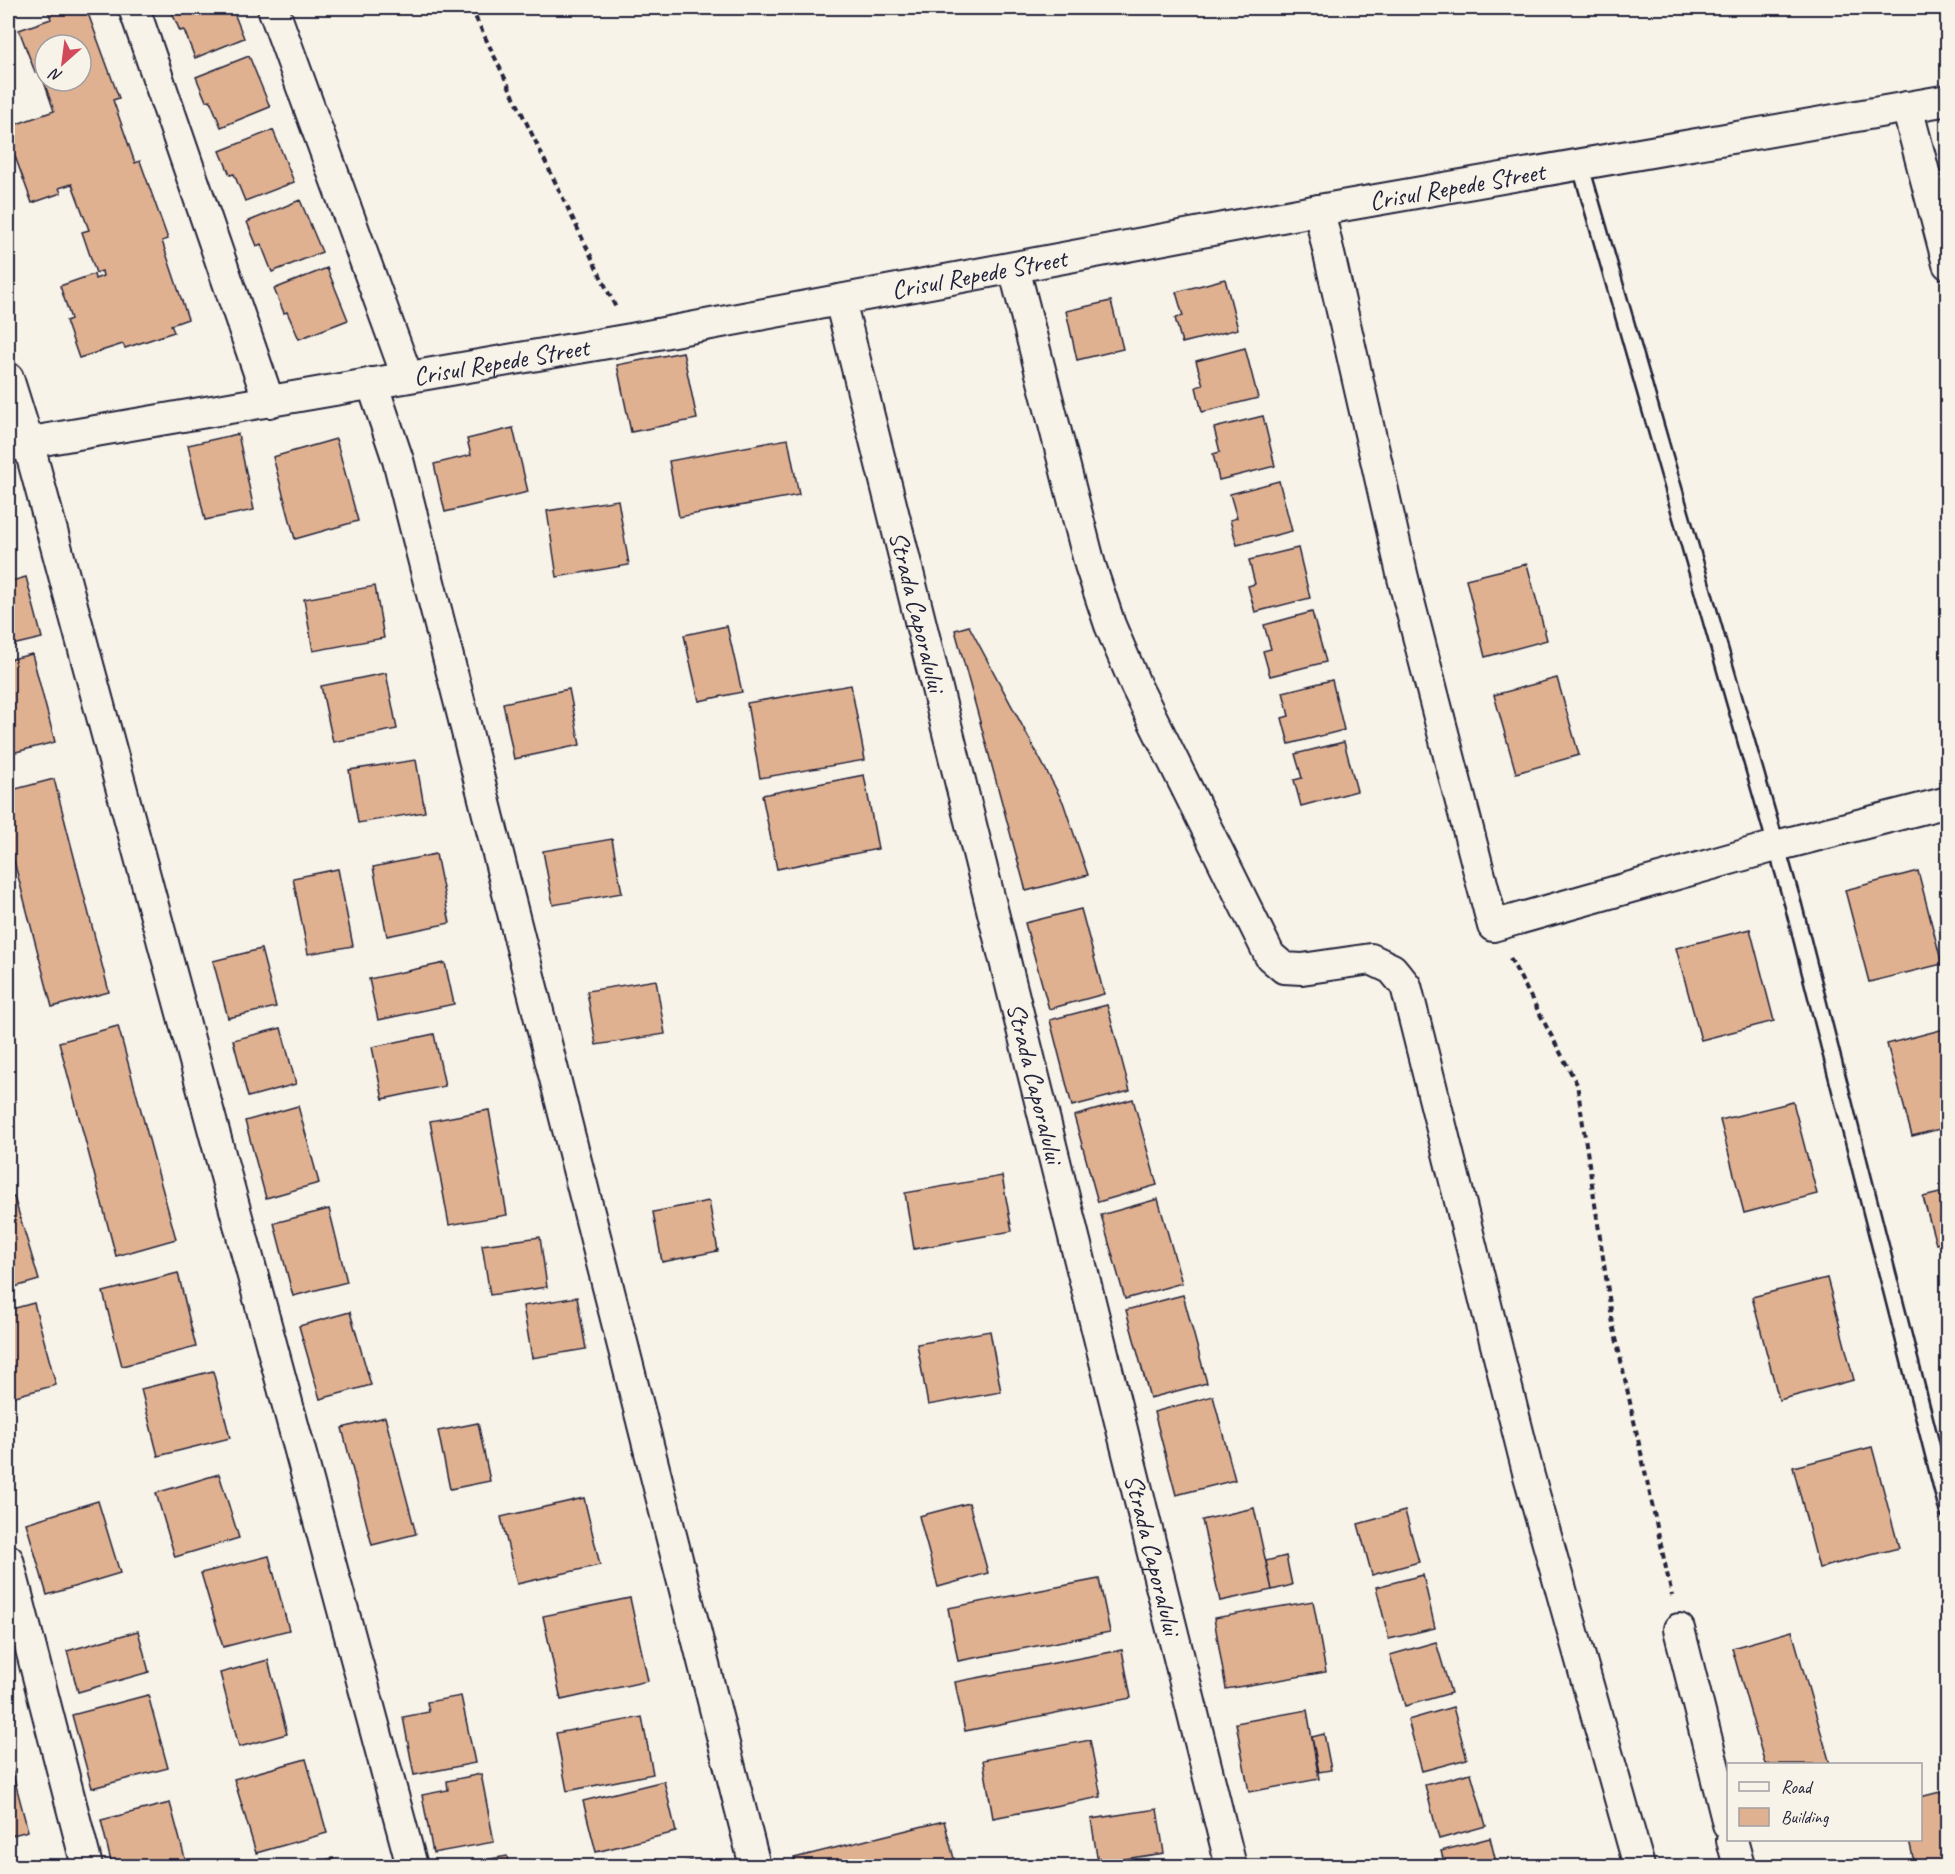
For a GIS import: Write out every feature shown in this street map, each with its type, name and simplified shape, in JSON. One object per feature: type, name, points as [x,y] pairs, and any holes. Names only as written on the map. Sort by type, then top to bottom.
[{"type":"street","points":[[134,8],[269,402]]},
{"type":"street","points":[[273,8],[407,376]]},
{"type":"street","name":"Crisul Repede Street","points":[[18,444],[631,339],[1319,210],[1947,100]]},
{"type":"street","points":[[1907,107],[1947,264]]},
{"type":"street","points":[[1319,210],[1403,578],[1493,926],[1776,846],[1947,802]]},
{"type":"street","points":[[1014,268],[1090,565],[1110,625],[1136,686],[1270,956],[1284,968],[1302,969],[1371,959],[1392,969],[1406,986],[1529,1476],[1639,1866]]},
{"type":"street","name":"Strada Caporalului","points":[[840,300],[1231,1866]]},
{"type":"street","points":[[8,378],[18,444],[412,1866]]},
{"type":"street","points":[[372,383],[398,460],[755,1866]]},
{"type":"street","points":[[8,1560],[87,1866]]},
{"type":"street","points":[[1679,1629],[1727,1820]]},
{"type":"street","points":[[1733,1841],[1739,1866]]},
{"type":"lane","points":[[1580,164],[1776,846],[1947,1511]]},
{"type":"path","points":[[471,8],[631,339]]},
{"type":"path","points":[[1493,926],[1577,1084],[1613,1324],[1679,1629]]},
{"type":"building","points":[[47,8],[86,8],[119,98],[113,100],[135,163],[140,161],[168,239],[162,241],[188,319],[171,325],[174,332],[125,348],[123,344],[79,358],[66,321],[71,319],[60,286],[94,274],[95,279],[103,276],[102,271],[96,273],[82,232],[89,230],[72,184],[59,188],[61,193],[32,203],[8,137],[8,127],[54,111],[48,93],[93,93],[93,33],[33,33],[33,67],[19,30],[51,19]]},
{"type":"building","points":[[170,8],[232,8],[244,38],[195,58],[184,30],[180,31]]},
{"type":"building","points":[[249,56],[270,107],[221,127],[210,100],[206,101],[196,77]]},
{"type":"building","points":[[273,130],[294,182],[245,201],[234,174],[230,175],[220,151]]},
{"type":"building","points":[[300,200],[322,252],[272,272],[261,244],[257,246],[247,222]]},
{"type":"building","points":[[327,268],[348,320],[299,339],[274,289]]},
{"type":"building","points":[[1225,279],[1238,329],[1182,343],[1175,318],[1183,316],[1176,292]]},
{"type":"building","points":[[1111,301],[1123,349],[1077,360],[1066,311]]},
{"type":"building","points":[[1245,348],[1258,398],[1202,412],[1196,387],[1203,385],[1196,361]]},
{"type":"building","points":[[683,352],[697,419],[631,432],[617,365]]},
{"type":"building","points":[[1263,416],[1275,466],[1219,480],[1213,454],[1220,452],[1214,428]]},
{"type":"building","points":[[513,428],[528,492],[445,512],[434,464],[471,455],[467,439]]},
{"type":"building","points":[[238,434],[254,510],[205,520],[188,445]]},
{"type":"building","points":[[336,439],[358,521],[295,539],[273,457]]},
{"type":"building","points":[[788,439],[799,495],[679,517],[669,461]]},
{"type":"building","points":[[1279,481],[1292,531],[1237,545],[1230,520],[1237,518],[1230,494]]},
{"type":"building","points":[[618,500],[629,565],[557,577],[547,511]]},
{"type":"building","points":[[1298,548],[1310,598],[1255,612],[1248,586],[1255,584],[1249,560]]},
{"type":"building","points":[[1527,564],[1547,640],[1485,657],[1466,579]]},
{"type":"building","points":[[26,577],[42,638],[8,646],[8,582]]},
{"type":"building","points":[[375,586],[384,638],[313,651],[304,599]]},
{"type":"building","points":[[1312,612],[1326,662],[1270,676],[1263,651],[1271,649],[1264,625]]},
{"type":"building","points":[[727,626],[742,692],[699,701],[684,635]]},
{"type":"building","points":[[969,626],[1063,802],[1088,875],[1026,891],[955,630]]},
{"type":"building","points":[[32,654],[55,742],[8,754],[8,660]]},
{"type":"building","points":[[386,673],[397,729],[333,742],[321,686]]},
{"type":"building","points":[[1557,678],[1579,755],[1516,773],[1494,695]]},
{"type":"building","points":[[1332,680],[1344,730],[1289,744],[1282,718],[1289,716],[1283,692]]},
{"type":"building","points":[[851,685],[865,760],[760,778],[747,703]]},
{"type":"building","points":[[569,689],[580,745],[514,759],[503,703]]},
{"type":"building","points":[[1344,742],[1357,791],[1301,806],[1294,780],[1302,778],[1295,754]]},
{"type":"building","points":[[416,760],[425,812],[358,823],[349,770]]},
{"type":"building","points":[[864,775],[878,849],[777,869],[762,795]]},
{"type":"building","points":[[54,779],[109,992],[52,1007],[8,838],[8,791]]},
{"type":"building","points":[[612,839],[622,893],[553,905],[543,851]]},
{"type":"building","points":[[436,854],[450,923],[387,936],[373,867]]},
{"type":"building","points":[[338,869],[353,946],[308,954],[293,878]]},
{"type":"building","points":[[1918,871],[1942,964],[1869,982],[1845,890]]},
{"type":"building","points":[[1081,909],[1104,994],[1049,1009],[1025,923]]},
{"type":"building","points":[[1750,929],[1774,1021],[1701,1040],[1676,948]]},
{"type":"building","points":[[261,949],[276,1007],[228,1018],[213,961]]},
{"type":"building","points":[[445,963],[454,1004],[378,1020],[369,979]]},
{"type":"building","points":[[656,980],[665,1034],[596,1045],[587,991]]},
{"type":"building","points":[[1107,1005],[1130,1091],[1072,1106],[1050,1020]]},
{"type":"building","points":[[118,1026],[176,1239],[116,1256],[59,1042]]},
{"type":"building","points":[[281,1028],[296,1084],[248,1097],[233,1040]]},
{"type":"building","points":[[1948,1028],[1948,1127],[1912,1136],[1887,1044]]},
{"type":"building","points":[[434,1034],[445,1086],[383,1099],[372,1047]]},
{"type":"building","points":[[1133,1099],[1157,1185],[1098,1202],[1074,1116]]},
{"type":"building","points":[[1793,1102],[1817,1194],[1744,1213],[1720,1120]]},
{"type":"building","points":[[298,1106],[319,1183],[266,1198],[245,1121]]},
{"type":"building","points":[[489,1110],[507,1215],[449,1225],[430,1121]]},
{"type":"building","points":[[1002,1176],[1012,1231],[914,1249],[905,1193]]},
{"type":"building","points":[[1948,1191],[1948,1241],[1936,1244],[1923,1197]]},
{"type":"building","points":[[14,1197],[39,1280],[8,1289],[8,1199]]},
{"type":"building","points":[[1158,1199],[1182,1283],[1125,1299],[1101,1215]]},
{"type":"building","points":[[709,1201],[718,1251],[662,1262],[653,1212]]},
{"type":"building","points":[[329,1209],[347,1282],[293,1296],[274,1223]]},
{"type":"building","points":[[540,1237],[547,1287],[490,1295],[482,1245]]},
{"type":"building","points":[[178,1273],[196,1347],[122,1366],[103,1292]]},
{"type":"building","points":[[1827,1278],[1854,1380],[1779,1400],[1752,1297]]},
{"type":"building","points":[[1183,1295],[1207,1383],[1150,1398],[1126,1310]]},
{"type":"building","points":[[577,1297],[586,1349],[532,1358],[523,1306]]},
{"type":"building","points":[[34,1303],[56,1385],[8,1398],[8,1310]]},
{"type":"building","points":[[350,1312],[371,1385],[320,1399],[299,1326]]},
{"type":"building","points":[[990,1331],[1001,1392],[928,1405],[917,1344]]},
{"type":"building","points":[[213,1371],[230,1438],[158,1456],[141,1389]]},
{"type":"building","points":[[1213,1396],[1235,1480],[1176,1495],[1154,1412]]},
{"type":"building","points":[[385,1417],[416,1534],[372,1545],[342,1428]]},
{"type":"building","points":[[478,1423],[490,1481],[450,1489],[438,1431]]},
{"type":"building","points":[[1872,1447],[1899,1548],[1819,1568],[1793,1467]]},
{"type":"building","points":[[219,1474],[239,1538],[175,1557],[156,1493]]},
{"type":"building","points":[[584,1498],[600,1565],[517,1584],[501,1517]]},
{"type":"building","points":[[98,1501],[120,1573],[47,1595],[26,1523]]},
{"type":"building","points":[[969,1503],[988,1573],[938,1587],[919,1516]]},
{"type":"building","points":[[1254,1508],[1272,1590],[1220,1601],[1202,1520]]},
{"type":"building","points":[[1405,1511],[1419,1562],[1372,1575],[1358,1524]]},
{"type":"building","points":[[269,1556],[289,1630],[223,1647],[201,1573]]},
{"type":"building","points":[[1286,1556],[1292,1585],[1272,1590],[1266,1561]]},
{"type":"building","points":[[1423,1575],[1435,1628],[1389,1639],[1376,1587]]},
{"type":"building","points":[[1099,1579],[1110,1632],[958,1661],[948,1608]]},
{"type":"building","points":[[630,1598],[648,1681],[561,1700],[543,1616]]},
{"type":"building","points":[[1313,1601],[1326,1672],[1226,1689],[1214,1618]]},
{"type":"building","points":[[138,1631],[149,1672],[78,1692],[67,1651]]},
{"type":"building","points":[[1792,1631],[1830,1763],[1765,1763],[1732,1648]]},
{"type":"building","points":[[1436,1642],[1451,1693],[1405,1706],[1390,1655]]},
{"type":"building","points":[[1122,1650],[1131,1698],[965,1731],[955,1682]]},
{"type":"building","points":[[268,1660],[287,1734],[239,1747],[220,1673]]},
{"type":"building","points":[[148,1695],[168,1768],[92,1788],[72,1715]]},
{"type":"building","points":[[461,1696],[475,1763],[414,1775],[403,1717],[429,1712],[427,1702]]},
{"type":"building","points":[[1453,1707],[1467,1759],[1422,1771],[1408,1720]]},
{"type":"building","points":[[1307,1710],[1319,1779],[1249,1792],[1236,1723]]},
{"type":"building","points":[[642,1717],[653,1774],[567,1791],[556,1733]]},
{"type":"building","points":[[1324,1734],[1331,1770],[1319,1772],[1312,1737]]},
{"type":"building","points":[[1090,1740],[1101,1797],[993,1818],[983,1760]]},
{"type":"building","points":[[8,1755],[28,1831],[9,1836],[11,1843],[8,1844]]},
{"type":"building","points":[[306,1759],[327,1833],[256,1853],[234,1779]]},
{"type":"building","points":[[1471,1773],[1486,1826],[1439,1839],[1425,1785]]},
{"type":"building","points":[[481,1774],[494,1842],[433,1853],[422,1795],[448,1790],[447,1781]]},
{"type":"building","points":[[664,1781],[676,1832],[596,1852],[583,1801]]},
{"type":"building","points":[[1948,1790],[1948,1866],[1915,1866],[1909,1841],[1922,1841],[1922,1796]]},
{"type":"building","points":[[170,1803],[187,1866],[112,1866],[101,1820]]},
{"type":"building","points":[[1157,1809],[1164,1853],[1098,1863],[1091,1819]]},
{"type":"building","points":[[944,1821],[956,1866],[797,1866],[794,1858]]},
{"type":"building","points":[[1490,1838],[1497,1866],[1445,1866],[1441,1851]]},
{"type":"building","points":[[507,1856],[509,1866],[473,1866],[472,1862]]},
{"type":"building","points":[[333,1858],[335,1866],[300,1866]]},
{"type":"building","points":[[691,1861],[693,1866],[666,1866]]}]
